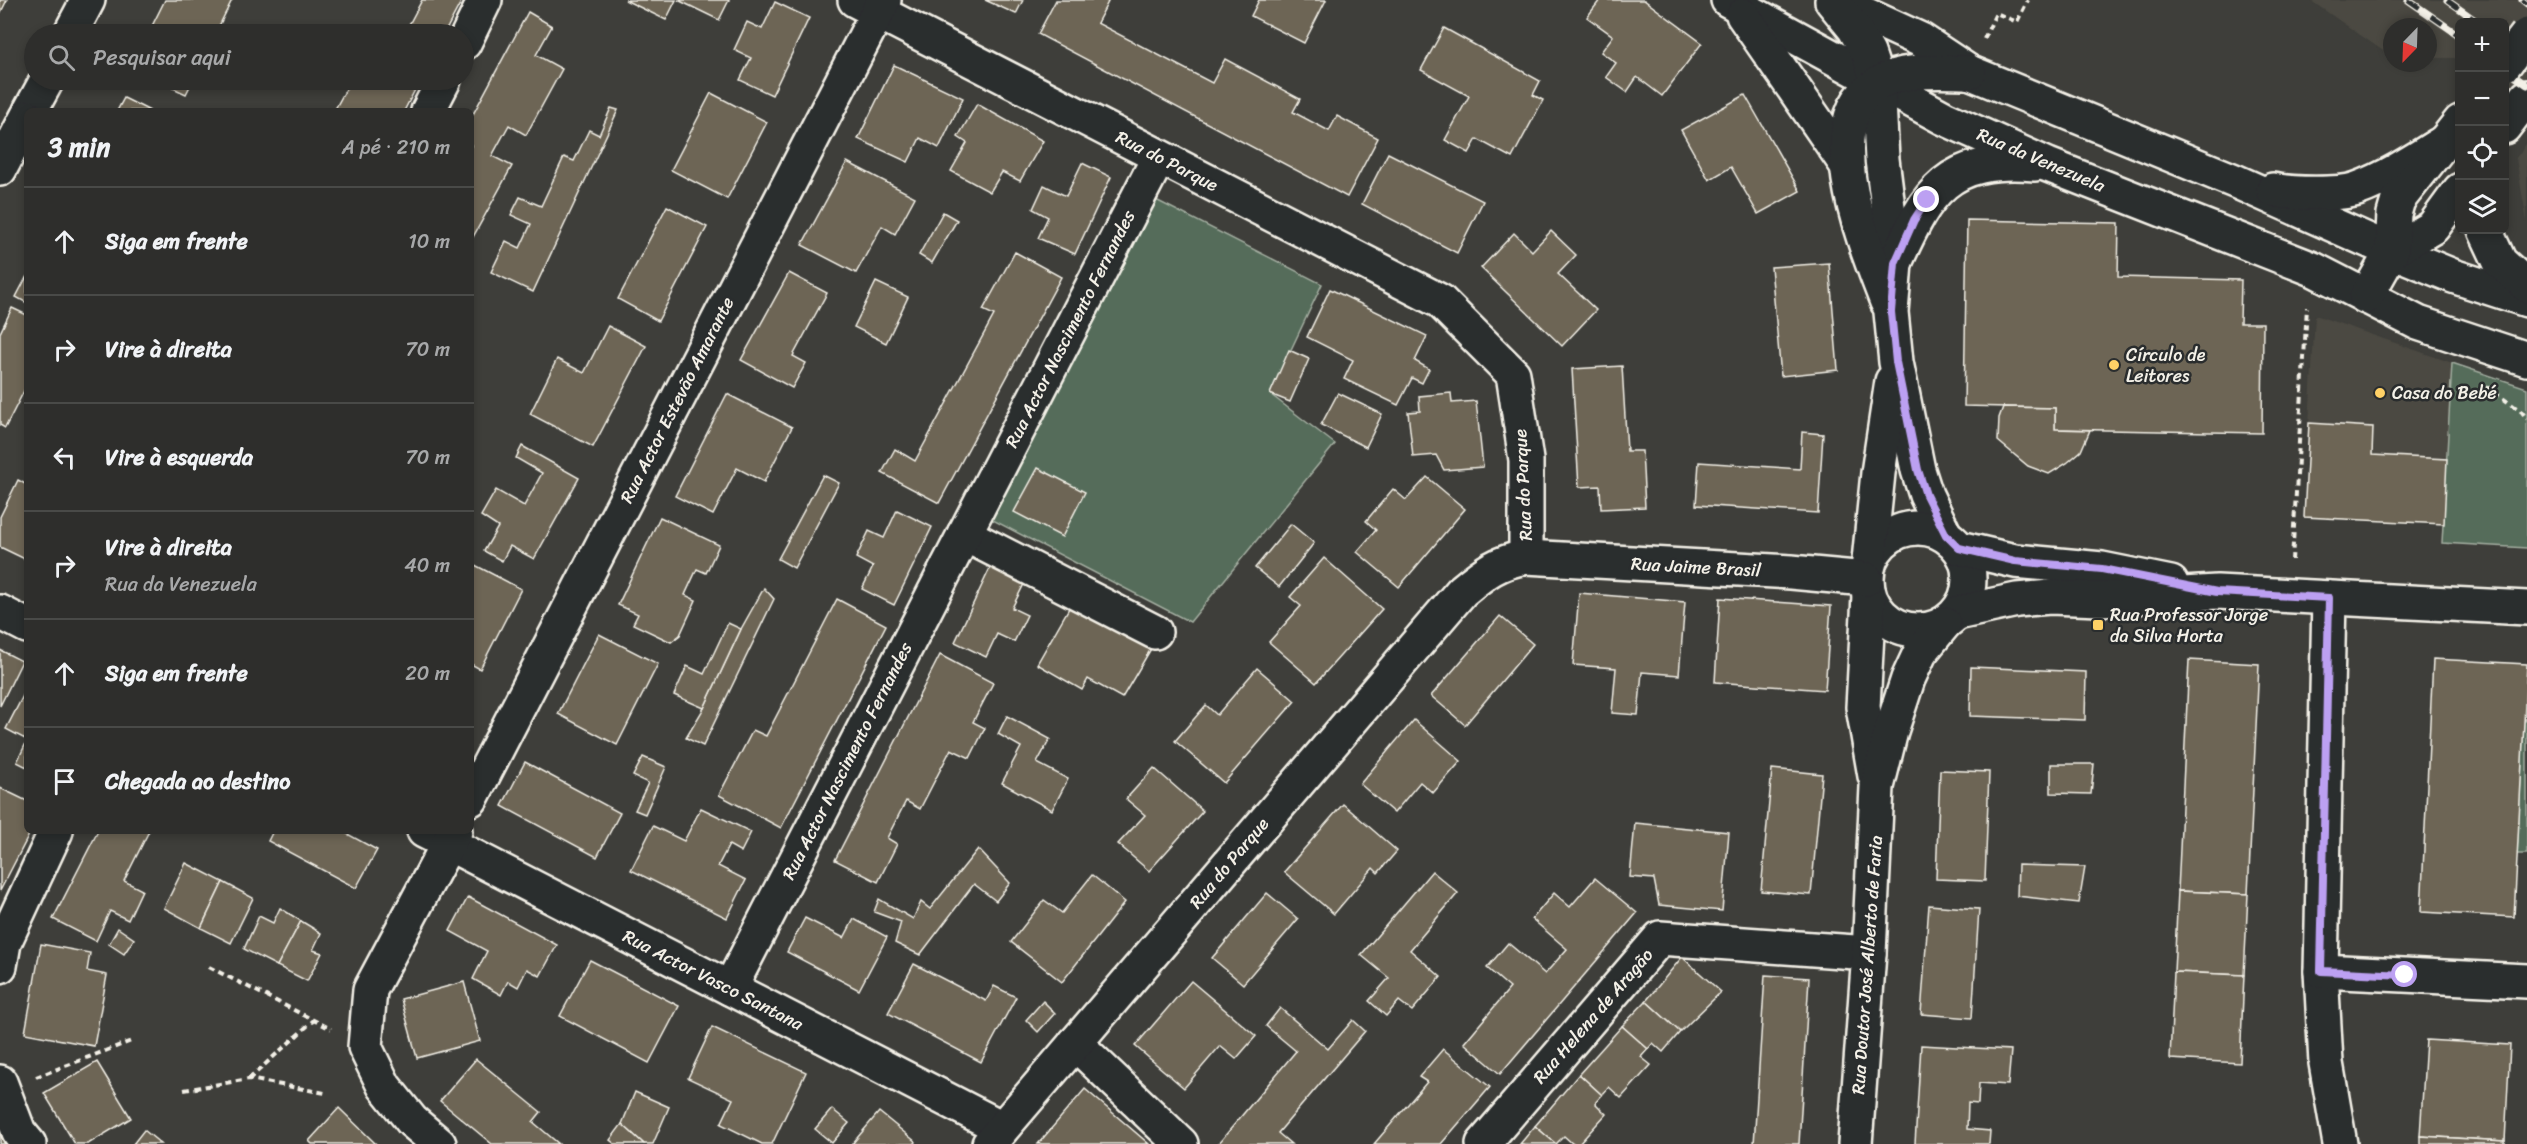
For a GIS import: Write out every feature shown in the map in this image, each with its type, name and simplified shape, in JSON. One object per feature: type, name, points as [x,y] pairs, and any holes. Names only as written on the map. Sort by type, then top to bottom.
[{"type":"street","points":[[75,24],[88,0]]},
{"type":"street","points":[[474,24],[486,0]]},
{"type":"street","points":[[1833,0],[1921,40],[1969,72],[2237,182],[2453,276],[2527,300]]},
{"type":"street","points":[[1833,0],[1854,27],[1868,53],[1878,83],[1882,159],[1895,263],[1891,312],[1896,362],[1918,470],[1926,495],[1967,564],[1970,580],[1966,598],[1951,618]]},
{"type":"street","points":[[1732,3],[1791,81],[1846,164]]},
{"type":"street","name":"Rua da Venezuela","points":[[1732,3],[1944,118],[2048,165],[2313,269],[2418,323],[2527,359]]},
{"type":"street","name":"Rua do Parque","points":[[872,4],[1159,157],[1440,302],[1513,374],[1526,460],[1526,557],[1506,561],[1490,568],[1462,591],[996,1136]]},
{"type":"street","name":"Rua Actor Estevão Amarante","points":[[474,793],[872,4]]},
{"type":"street","points":[[2509,60],[2527,35]]},
{"type":"street","points":[[1891,312],[1865,243],[1846,164],[1847,134],[1853,115],[1862,98],[1878,83],[1901,75],[1969,72]]},
{"type":"street","points":[[32,108],[42,90]]},
{"type":"street","points":[[430,108],[439,90]]},
{"type":"street","points":[[0,169],[24,123]]},
{"type":"street","points":[[2237,182],[2279,192],[2315,193],[2355,190],[2401,168],[2451,132]]},
{"type":"street","points":[[2366,297],[2392,251],[2394,214],[2398,200],[2451,132]]},
{"type":"street","name":"Rua Actor Nascimento Fernandes","points":[[730,988],[1159,157]]},
{"type":"street","points":[[1895,263],[1914,220],[1927,200],[1958,173],[1983,164],[2013,162],[2048,165]]},
{"type":"street","points":[[2392,251],[2433,227],[2455,197]]},
{"type":"street","points":[[2487,234],[2500,262],[2527,286]]},
{"type":"street","points":[[1896,362],[1878,473],[1868,579],[1878,612],[1892,624],[1908,630],[1926,630],[1951,618],[2018,600],[2050,597],[2100,599],[2217,592],[2527,608]]},
{"type":"street","points":[[1868,579],[1878,546],[1893,534],[1910,528],[1928,529],[1952,542],[2015,561],[2102,569],[2217,592]]},
{"type":"street","points":[[964,534],[1155,632]]},
{"type":"street","name":"Rua Jaime Brasil","points":[[1526,557],[1791,572],[1868,579]]},
{"type":"street","name":"Rua Doutor José Alberto de Faria","points":[[1855,1144],[1869,953],[1877,787],[1863,707],[1868,579]]},
{"type":"street","points":[[2329,598],[2321,971],[2325,1063],[2340,1144]]},
{"type":"street","points":[[0,612],[24,624]]},
{"type":"street","name":"Rua Doutor José Alberto de Faria","points":[[1877,787],[1908,679],[1920,654],[1951,618]]},
{"type":"street","points":[[0,966],[4,943],[55,834]]},
{"type":"street","points":[[439,1144],[412,1121],[384,1086],[365,1047],[370,990],[442,835]]},
{"type":"street","name":"Rua Actor Vasco Santana","points":[[442,835],[730,988],[996,1136]]},
{"type":"street","name":"Rua Helena de Aragão","points":[[1483,1144],[1660,938],[1869,953]]},
{"type":"street","points":[[2321,971],[2527,981]]},
{"type":"street","points":[[1076,1043],[1181,1144]]},
{"type":"street","points":[[1,1085],[20,1132],[29,1144]]},
{"type":"path","points":[[2291,565],[2305,315]]},
{"type":"path","points":[[209,967],[365,1047]]},
{"type":"path","points":[[249,1079],[314,1020]]},
{"type":"path","points":[[1,1085],[134,1040]]},
{"type":"path","points":[[184,1090],[249,1079],[325,1093]]},
{"type":"shaded area","points":[[2310,0],[2527,0],[2527,110],[2509,97],[2509,18],[2455,18],[2455,58],[2437,58],[2437,18],[2383,18],[2383,51]]},
{"type":"shaded area","points":[[2527,143],[2527,222],[2516,158]]},
{"type":"shaded area","name":"Casa do Bebé","points":[[2315,315],[2452,363],[2444,524],[2304,517]]},
{"type":"green space","points":[[1154,199],[1322,284],[1270,394],[1335,444],[1190,622],[989,518]]},
{"type":"green space","points":[[2452,363],[2527,388],[2527,548],[2442,543]]},
{"type":"green space","points":[[2524,721],[2527,721],[2527,854],[2517,854]]},
{"type":"building","points":[[0,0],[7,0],[0,14]]},
{"type":"building","points":[[165,0],[232,0],[220,24],[153,24]]},
{"type":"building","points":[[422,0],[462,0],[449,24],[409,24]]},
{"type":"building","points":[[625,0],[676,0],[666,20]]},
{"type":"building","points":[[678,0],[729,0],[719,20]]},
{"type":"building","points":[[985,0],[1023,0],[1016,14]]},
{"type":"building","points":[[1056,0],[1105,0],[1108,2],[1097,23],[1212,83],[1225,59],[1300,99],[1293,112],[1329,131],[1337,116],[1378,138],[1347,197],[1038,34]]},
{"type":"building","points":[[1259,0],[1326,0],[1304,43],[1251,16]]},
{"type":"building","points":[[1600,0],[1644,0],[1702,43],[1662,96],[1637,77],[1627,92],[1606,77],[1616,63],[1601,52],[1613,36],[1587,17]]},
{"type":"building","points":[[775,2],[809,18],[772,95],[740,80],[751,58],[734,50],[747,22],[762,29]]},
{"type":"building","points":[[528,12],[552,26],[536,55],[562,69],[526,135],[509,125],[492,156],[512,166],[474,235],[474,112]]},
{"type":"building","points":[[1444,28],[1540,81],[1533,95],[1543,100],[1512,158],[1477,139],[1469,153],[1445,140],[1469,96],[1421,70]]},
{"type":"building","points":[[894,65],[963,98],[939,148],[920,138],[908,162],[858,139]]},
{"type":"building","points":[[346,90],[415,90],[406,108],[336,108]]},
{"type":"building","points":[[711,93],[767,122],[727,199],[671,170]]},
{"type":"building","points":[[1745,95],[1800,191],[1758,214],[1731,167],[1709,180],[1681,130]]},
{"type":"building","points":[[124,98],[144,108],[119,108]]},
{"type":"building","points":[[977,104],[1043,141],[1020,181],[1002,172],[990,192],[951,171],[967,143],[958,137]]},
{"type":"building","points":[[611,108],[618,110],[533,292],[491,272],[506,241],[520,248],[531,224],[511,215],[520,197],[541,206],[564,157],[574,161],[589,130],[599,135]]},
{"type":"building","points":[[1388,153],[1483,201],[1457,253],[1362,204]]},
{"type":"building","points":[[847,162],[915,197],[895,234],[882,226],[856,273],[802,245]]},
{"type":"building","points":[[1082,163],[1111,177],[1075,254],[1038,238],[1048,217],[1033,209],[1044,185],[1066,196]]},
{"type":"building","points":[[667,206],[707,227],[658,321],[618,299]]},
{"type":"building","points":[[943,212],[957,220],[932,263],[919,255]]},
{"type":"building","name":"Círculo de Leitores","points":[[1967,220],[2119,223],[2118,277],[2241,280],[2240,323],[2263,323],[2262,433],[2055,429],[2055,408],[1964,406]]},
{"type":"building","points":[[1551,231],[1576,255],[1558,274],[1596,310],[1562,346],[1481,268],[1514,233],[1532,251]]},
{"type":"building","points":[[1015,252],[1061,277],[939,503],[882,473],[895,449],[915,461],[994,315],[983,310]]},
{"type":"building","points":[[1829,263],[1838,370],[1781,376],[1771,267]]},
{"type":"building","points":[[789,273],[827,293],[793,356],[806,363],[792,388],[741,360]]},
{"type":"building","points":[[24,282],[24,301],[16,297]]},
{"type":"building","points":[[876,282],[908,297],[886,343],[854,327]]},
{"type":"building","points":[[1330,289],[1427,336],[1415,361],[1429,369],[1422,383],[1412,378],[1398,405],[1344,379],[1353,360],[1307,337]]},
{"type":"building","points":[[12,308],[24,314],[24,391],[5,428],[0,425],[0,333]]},
{"type":"building","points":[[608,326],[646,346],[593,447],[530,414],[557,359],[584,373]]},
{"type":"building","points":[[1289,350],[1309,359],[1290,402],[1270,394]]},
{"type":"building","points":[[1622,366],[1627,451],[1642,451],[1645,507],[1601,509],[1600,486],[1579,487],[1572,369]]},
{"type":"building","points":[[1338,393],[1382,414],[1366,447],[1321,425]]},
{"type":"building","points":[[1451,393],[1452,403],[1476,401],[1483,467],[1444,470],[1436,455],[1413,457],[1408,412],[1420,411],[1419,396]]},
{"type":"building","points":[[727,394],[792,427],[764,482],[737,468],[713,515],[675,496]]},
{"type":"building","points":[[2003,407],[2055,408],[2055,429],[2090,430],[2081,451],[2049,474],[2028,466],[1998,441],[1999,418]]},
{"type":"building","points":[[2309,423],[2373,427],[2372,455],[2447,459],[2444,524],[2304,517]]},
{"type":"building","points":[[1802,432],[1823,434],[1818,513],[1696,505],[1699,462],[1800,469]]},
{"type":"building","points":[[522,446],[579,478],[534,559],[510,546],[502,561],[484,551],[498,527],[481,516],[496,490],[524,506],[542,473],[516,458]]},
{"type":"building","points":[[1038,468],[1085,492],[1062,537],[1014,512]]},
{"type":"building","points":[[823,475],[839,483],[794,568],[778,559]]},
{"type":"building","points":[[1427,477],[1465,509],[1399,587],[1357,552],[1376,530],[1366,521],[1393,489],[1406,500]]},
{"type":"building","points":[[18,480],[24,483],[24,559],[0,547],[0,517]]},
{"type":"building","points":[[897,510],[932,527],[894,605],[862,589],[873,567],[856,558],[869,531],[884,538]]},
{"type":"building","points":[[660,517],[719,545],[706,573],[697,569],[685,595],[696,600],[680,635],[671,642],[633,624],[638,614],[618,605]]},
{"type":"building","points":[[1291,524],[1314,543],[1279,587],[1255,568]]},
{"type":"building","points":[[1324,558],[1382,609],[1316,683],[1269,642],[1301,606],[1290,597]]},
{"type":"building","points":[[992,564],[1026,580],[1012,608],[1027,615],[1014,642],[997,634],[986,657],[955,642]]},
{"type":"building","points":[[474,565],[521,589],[480,669],[474,666]]},
{"type":"building","points":[[764,588],[774,599],[703,746],[686,738],[704,708],[741,629]]},
{"type":"building","points":[[1579,593],[1685,602],[1679,675],[1642,672],[1638,715],[1612,713],[1616,668],[1573,665]]},
{"type":"building","points":[[1720,598],[1831,606],[1825,690],[1715,682]]},
{"type":"building","points":[[837,599],[886,625],[781,828],[719,795],[753,730],[766,736]]},
{"type":"building","points":[[1073,601],[1152,647],[1122,698],[1088,679],[1082,690],[1037,664]]},
{"type":"building","points":[[1500,616],[1533,644],[1465,725],[1431,696]]},
{"type":"building","points":[[728,623],[741,629],[704,708],[674,695],[687,666],[704,674]]},
{"type":"building","points":[[599,634],[658,664],[617,745],[558,714]]},
{"type":"building","points":[[0,650],[22,661],[0,706]]},
{"type":"building","points":[[940,655],[993,683],[973,722],[985,728],[970,758],[951,749],[920,809],[906,801],[887,838],[897,844],[878,882],[835,860]]},
{"type":"building","points":[[2433,659],[2527,664],[2514,917],[2421,912]]},
{"type":"building","points":[[2189,660],[2259,664],[2248,894],[2178,891]]},
{"type":"building","points":[[1971,667],[2086,672],[2085,720],[1970,716]]},
{"type":"building","points":[[1257,668],[1295,701],[1224,783],[1175,741],[1206,705],[1217,715]]},
{"type":"building","points":[[24,694],[24,738],[6,729]]},
{"type":"building","points":[[1007,716],[1050,739],[1037,763],[1068,779],[1052,810],[1002,783],[1021,747],[998,734]]},
{"type":"building","points":[[1414,720],[1461,761],[1433,793],[1420,782],[1394,813],[1360,784]]},
{"type":"building","points":[[24,747],[24,766],[17,762]]},
{"type":"building","points":[[643,757],[666,767],[645,814],[635,810],[648,783],[633,776]]},
{"type":"building","points":[[525,762],[620,813],[597,857],[502,806]]},
{"type":"building","points":[[2051,764],[2094,764],[2091,794],[2051,793]]},
{"type":"building","points":[[1154,768],[1203,811],[1149,871],[1118,844],[1145,815],[1126,799]]},
{"type":"building","points":[[1772,769],[1822,774],[1811,895],[1761,891]]},
{"type":"building","points":[[1940,770],[1989,772],[1985,881],[1936,879]]},
{"type":"building","points":[[0,788],[24,800],[24,834],[29,834],[0,891]]},
{"type":"building","points":[[1343,804],[1397,851],[1378,873],[1373,868],[1334,914],[1284,872]]},
{"type":"building","points":[[701,808],[751,832],[741,852],[729,845],[718,866],[746,880],[727,918],[631,870],[653,826],[684,841]]},
{"type":"building","points":[[1635,823],[1729,832],[1722,911],[1659,905],[1654,879],[1630,877]]},
{"type":"building","points":[[96,834],[148,834],[124,881],[142,890],[128,920],[110,911],[96,941],[53,919]]},
{"type":"building","points":[[272,834],[348,834],[377,850],[356,888],[268,841]]},
{"type":"building","points":[[978,849],[1010,883],[996,901],[974,884],[920,955],[895,943],[901,922],[874,912],[879,899],[913,919],[921,902],[930,909]]},
{"type":"building","points":[[186,863],[223,882],[201,928],[164,908]]},
{"type":"building","points":[[2018,865],[2085,867],[2079,903],[2017,896]]},
{"type":"building","points":[[1432,871],[1458,893],[1410,950],[1441,977],[1412,1011],[1399,1001],[1386,1016],[1369,1001],[1389,978],[1361,955]]},
{"type":"building","points":[[1092,875],[1125,902],[1062,982],[1011,942],[1044,900],[1062,913]]},
{"type":"building","points":[[1595,878],[1637,913],[1500,1074],[1464,1043],[1510,988],[1487,968],[1508,943],[1545,974],[1567,949],[1532,919],[1554,893],[1570,907]]},
{"type":"building","points":[[223,882],[253,898],[231,943],[201,928]]},
{"type":"building","points":[[2178,891],[2248,894],[2244,975],[2174,972]]},
{"type":"building","points":[[1267,893],[1298,919],[1243,984],[1212,958]]},
{"type":"building","points":[[468,897],[557,945],[540,976],[527,969],[518,987],[508,981],[501,995],[473,979],[487,951],[450,931]]},
{"type":"building","points":[[1929,905],[1979,909],[1972,1018],[1921,1014]]},
{"type":"building","points":[[280,908],[301,921],[277,966],[244,949],[259,916],[273,923]]},
{"type":"building","points":[[805,918],[844,938],[854,919],[887,937],[859,990],[787,952]]},
{"type":"building","points":[[301,921],[321,933],[313,950],[322,953],[307,981],[277,966]]},
{"type":"building","points":[[118,928],[134,939],[124,954],[109,944]]},
{"type":"building","points":[[41,944],[90,953],[87,971],[107,975],[94,1046],[25,1033]]},
{"type":"building","points":[[1682,957],[1721,992],[1680,1032],[1646,1001]]},
{"type":"building","points":[[590,960],[679,1006],[649,1063],[560,1016]]},
{"type":"building","points":[[914,964],[986,1001],[994,986],[1016,997],[981,1062],[888,1013]]},
{"type":"building","points":[[2174,972],[2244,975],[2240,1063],[2170,1059]]},
{"type":"building","points":[[1765,975],[1809,978],[1799,1144],[1754,1144]]},
{"type":"building","points":[[1191,981],[1256,1036],[1236,1059],[1220,1046],[1184,1088],[1135,1046]]},
{"type":"building","points":[[464,982],[480,1041],[417,1058],[401,999]]},
{"type":"building","points":[[1043,1001],[1055,1013],[1038,1032],[1026,1020]]},
{"type":"building","points":[[1646,1001],[1680,1032],[1663,1052],[1653,1043],[1648,1049],[1622,1026]]},
{"type":"building","points":[[1280,1008],[1328,1049],[1353,1020],[1365,1031],[1278,1133],[1291,1144],[1218,1144],[1296,1051],[1266,1026]]},
{"type":"building","points":[[1622,1026],[1648,1049],[1641,1057],[1651,1065],[1621,1098],[1609,1087],[1602,1095],[1579,1074]]},
{"type":"building","points":[[712,1027],[806,1072],[772,1144],[762,1144],[721,1124],[733,1099],[688,1078]]},
{"type":"building","points":[[2426,1040],[2510,1045],[2505,1141],[2420,1136]]},
{"type":"building","points":[[1921,1045],[2011,1050],[2008,1085],[1979,1083],[1978,1104],[1968,1103],[1967,1129],[1990,1131],[1989,1144],[1915,1144]]},
{"type":"building","points":[[1443,1049],[1490,1087],[1441,1144],[1374,1144],[1427,1082],[1419,1077]]},
{"type":"building","points":[[476,1059],[541,1112],[533,1122],[559,1144],[492,1144],[440,1101]]},
{"type":"building","points":[[97,1062],[131,1118],[88,1144],[75,1144],[44,1093]]},
{"type":"building","points":[[1579,1074],[1602,1095],[1595,1103],[1606,1114],[1579,1144],[1573,1144],[1564,1136],[1556,1144],[1535,1126]]},
{"type":"building","points":[[1085,1089],[1149,1144],[1038,1144]]},
{"type":"building","points":[[635,1092],[669,1107],[653,1144],[644,1144],[622,1124]]},
{"type":"building","points":[[339,1108],[376,1144],[312,1144],[309,1141]]},
{"type":"building","points":[[832,1109],[849,1123],[832,1143],[815,1129]]},
{"type":"building","points":[[879,1112],[916,1142],[914,1144],[852,1144]]},
{"type":"building","points":[[622,1124],[644,1144],[615,1144],[610,1140]]},
{"type":"building","points":[[1535,1126],[1556,1144],[1520,1144]]},
{"type":"building","points":[[144,1130],[161,1144],[133,1144]]},
{"type":"building","points":[[0,1131],[8,1144],[0,1144]]},
{"type":"building","points":[[2420,1136],[2505,1141],[2505,1144],[2420,1144]]},
{"type":"railway","points":[[2408,0],[2455,33]]},
{"type":"railway","points":[[2447,0],[2472,18]]},
{"type":"railway","points":[[2522,0],[2527,4]]},
{"type":"railway","points":[[2509,45],[2527,58]]},
{"type":"railway","points":[[2508,72],[2527,85]]},
{"type":"place","name":"Círculo de Leitores","points":[[2114,365]]},
{"type":"place","name":"Casa do Bebé","points":[[2380,393]]},
{"type":"place","name":"Rua Professor Jorge da Silva Horta","points":[[2098,625]]},
{"type":"route","points":[[1927,200],[1914,220],[1895,263],[1891,312],[1896,362],[1918,470],[1926,495],[1946,535],[1959,548],[2015,561],[2102,569],[2217,592],[2329,598],[2321,971],[2405,975]]}]
